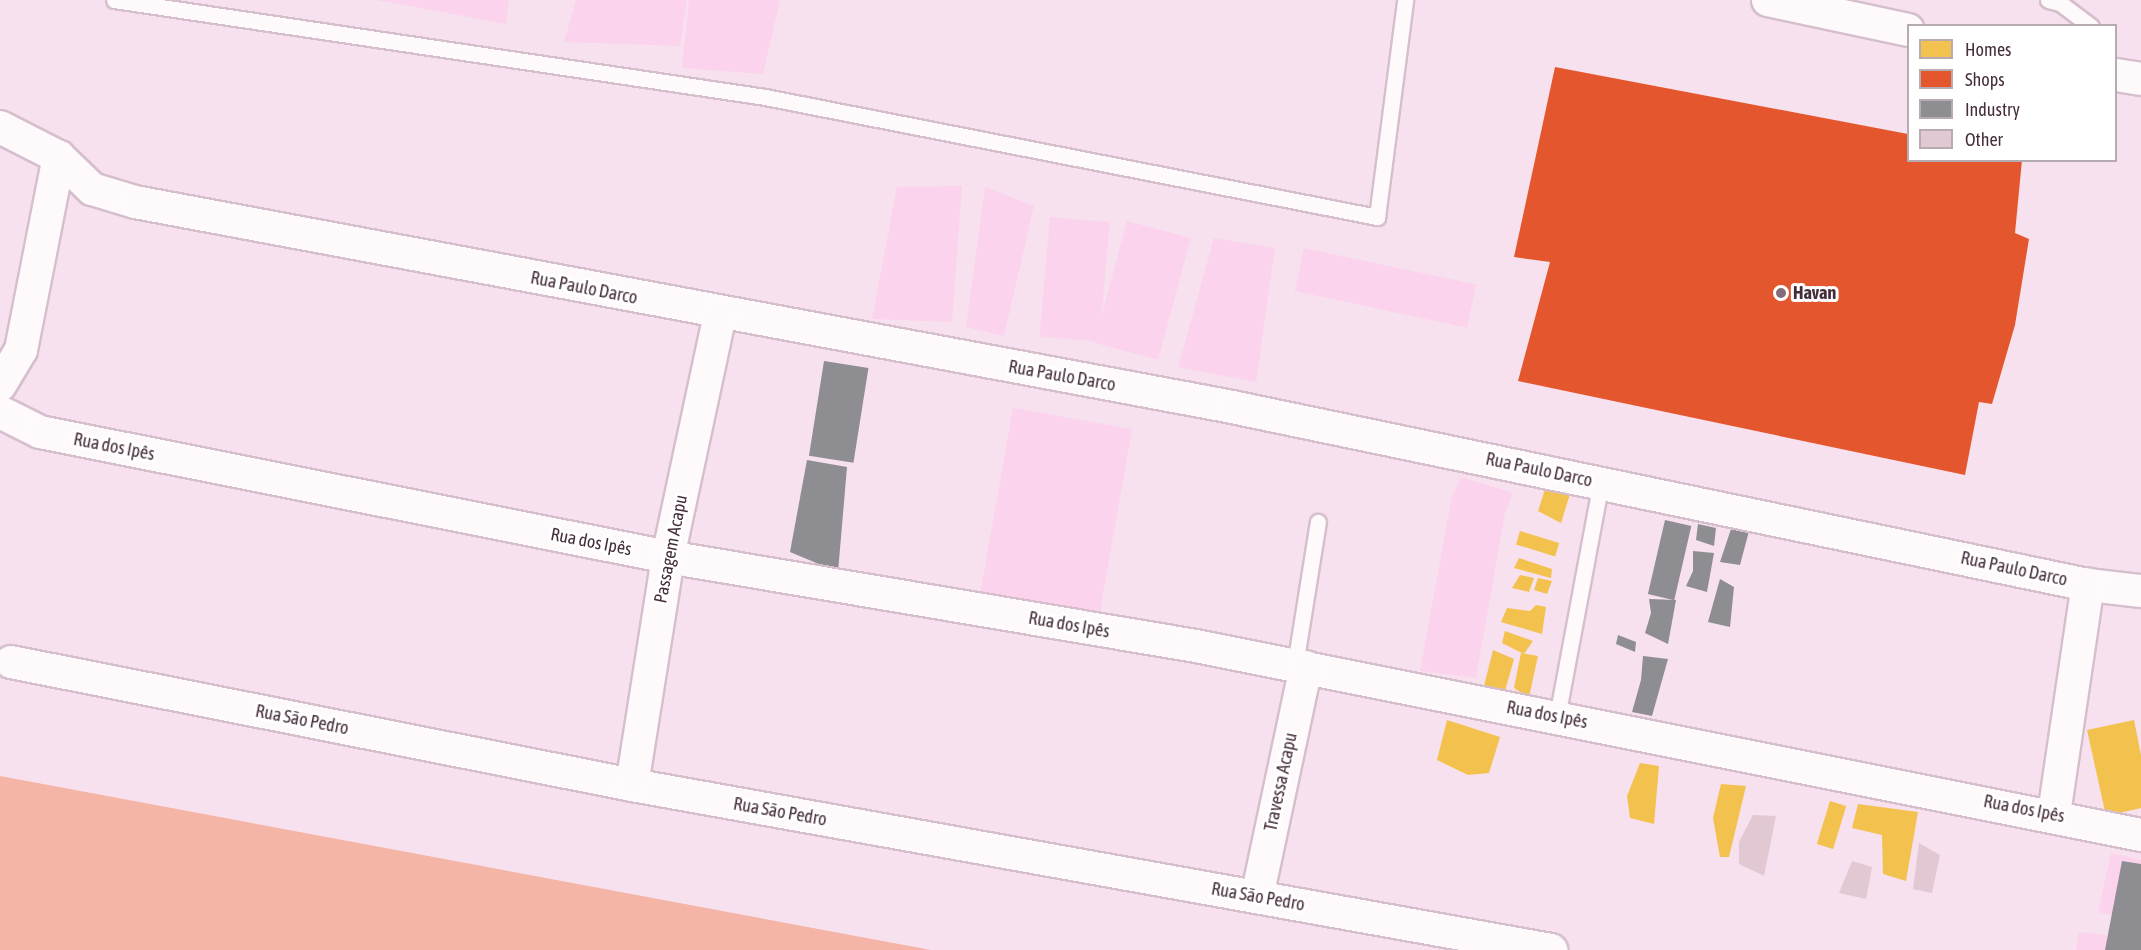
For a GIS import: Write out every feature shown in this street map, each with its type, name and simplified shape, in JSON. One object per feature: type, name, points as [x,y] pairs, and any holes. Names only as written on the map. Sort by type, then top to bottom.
[{"type":"street","points":[[1768,0],[1907,30]]},
{"type":"street","points":[[2117,75],[2141,79]]},
{"type":"street","name":"Rua Paulo Darco","points":[[0,127],[59,157],[92,189],[135,202],[720,314],[1232,407],[2088,585],[2141,591]]},
{"type":"street","points":[[0,385],[21,350],[59,157]]},
{"type":"street","name":"Passagem Acapu","points":[[632,785],[668,557],[720,314]]},
{"type":"street","name":"Rua dos Ipês","points":[[0,412],[40,432],[668,557],[1300,666],[2054,814],[2141,835]]},
{"type":"street","points":[[2054,814],[2088,585]]},
{"type":"street","name":"Rua São Pedro","points":[[11,662],[632,785],[1551,950]]},
{"type":"street","name":"Travessa Acapu","points":[[1257,897],[1300,666]]},
{"type":"lane","points":[[114,0],[765,97],[1377,218],[1405,0]]},
{"type":"lane","points":[[2048,0],[2060,3],[2088,24]]},
{"type":"lane","points":[[1557,717],[1601,483]]},
{"type":"lane","name":"Travessa Acapu","points":[[1300,666],[1318,522]]},
{"type":"shaded area","points":[[377,0],[509,0],[506,24]]},
{"type":"shaded area","points":[[576,0],[687,0],[680,46],[564,42]]},
{"type":"shaded area","points":[[689,0],[780,0],[763,74],[682,68]]},
{"type":"shaded area","points":[[962,186],[952,322],[872,319],[897,187]]},
{"type":"shaded area","points":[[985,187],[1034,206],[1004,336],[966,327]]},
{"type":"shaded area","points":[[1050,217],[1110,222],[1099,342],[1040,337]]},
{"type":"shaded area","points":[[1127,221],[1191,238],[1158,360],[1094,343]]},
{"type":"shaded area","points":[[1214,238],[1275,248],[1256,382],[1178,367]]},
{"type":"shaded area","points":[[1304,248],[1476,285],[1467,328],[1295,291]]},
{"type":"shaded area","points":[[1013,408],[1132,429],[1098,620],[979,599]]},
{"type":"shaded area","points":[[1461,477],[1513,493],[1505,513],[1476,678],[1420,671],[1452,496]]},
{"type":"shaded area","points":[[0,776],[931,950],[0,950]]},
{"type":"shaded area","points":[[2111,853],[2141,860],[2141,921],[2098,912]]},
{"type":"shaded area","points":[[2079,932],[2141,940],[2141,950],[2076,950]]},
{"type":"building: Homes","points":[[1546,486],[1570,494],[1561,523],[1538,511]]},
{"type":"building: Homes","points":[[1520,531],[1559,543],[1555,556],[1516,544]]},
{"type":"building: Homes","points":[[1519,558],[1552,569],[1551,578],[1514,568]]},
{"type":"building: Homes","points":[[1520,575],[1534,578],[1529,592],[1512,588]]},
{"type":"building: Homes","points":[[1538,578],[1552,581],[1547,594],[1534,590]]},
{"type":"building: Homes","points":[[1536,605],[1546,607],[1542,634],[1501,622],[1507,608],[1530,611]]},
{"type":"building: Homes","points":[[1505,631],[1533,641],[1524,654],[1502,643]]},
{"type":"building: Homes","points":[[1493,650],[1514,659],[1505,691],[1484,686]]},
{"type":"building: Homes","points":[[1521,653],[1538,656],[1529,697],[1514,688]]},
{"type":"building: Homes","points":[[1447,720],[1500,737],[1489,773],[1468,775],[1437,760]]},
{"type":"building: Homes","points":[[2134,720],[2141,755],[2141,808],[2106,816],[2087,730]]},
{"type":"building: Homes","points":[[1640,763],[1659,766],[1654,824],[1630,818],[1627,796]]},
{"type":"building: Homes","points":[[1721,784],[1746,786],[1729,857],[1720,857],[1713,818]]},
{"type":"building: Homes","points":[[1830,801],[1846,806],[1833,849],[1817,844]]},
{"type":"building: Homes","points":[[1858,804],[1918,812],[1906,881],[1883,874],[1882,835],[1852,828]]},
{"type":"building: Shops","name":"Havan","points":[[1555,67],[1907,134],[1907,162],[2022,162],[2015,233],[2029,239],[2015,325],[1992,404],[1979,402],[1965,475],[1518,381],[1550,262],[1514,257]]},
{"type":"building: Industry","points":[[824,361],[868,368],[853,463],[809,456]]},
{"type":"building: Industry","points":[[807,460],[847,467],[838,572],[790,552]]},
{"type":"building: Industry","points":[[1665,520],[1691,526],[1674,600],[1648,594]]},
{"type":"building: Industry","points":[[1698,524],[1716,528],[1714,546],[1696,540]]},
{"type":"building: Industry","points":[[1731,529],[1749,531],[1740,565],[1720,562]]},
{"type":"building: Industry","points":[[1693,551],[1714,553],[1707,592],[1686,586],[1693,571]]},
{"type":"building: Industry","points":[[1720,579],[1734,587],[1730,627],[1708,622]]},
{"type":"building: Industry","points":[[1649,599],[1676,600],[1668,644],[1645,633],[1651,613]]},
{"type":"building: Industry","points":[[1618,635],[1636,642],[1635,652],[1616,644]]},
{"type":"building: Industry","points":[[1643,656],[1668,659],[1652,716],[1632,712],[1641,680]]},
{"type":"building: Industry","points":[[2122,861],[2141,864],[2141,950],[2105,950]]},
{"type":"building: Other","points":[[1753,815],[1776,816],[1764,876],[1739,864],[1739,842]]},
{"type":"building: Other","points":[[1919,843],[1940,855],[1932,893],[1913,889]]},
{"type":"building: Other","points":[[1852,861],[1872,867],[1866,899],[1839,893]]},
{"type":"place","name":"Havan","points":[[1781,293]]}]
